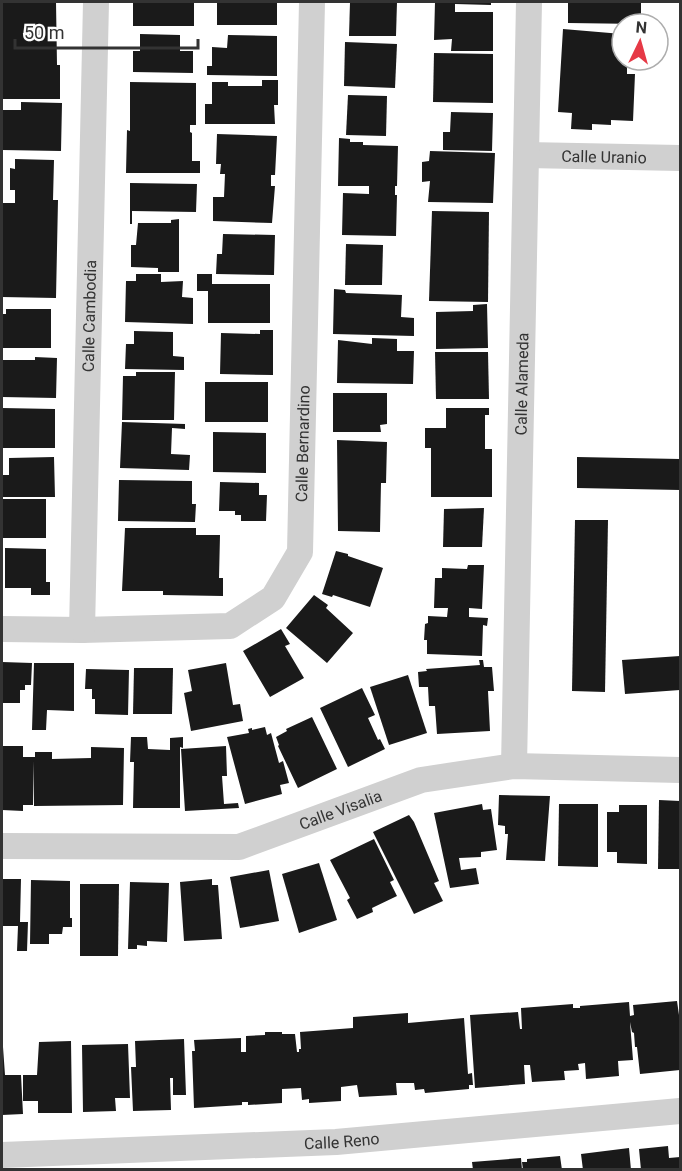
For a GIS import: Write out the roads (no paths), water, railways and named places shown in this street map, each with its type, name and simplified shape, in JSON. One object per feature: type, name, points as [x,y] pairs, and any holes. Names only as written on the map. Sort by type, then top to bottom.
[{"type":"street","name":"Calle Cambodia","points":[[82,630],[96,2]]},
{"type":"street","name":"Calle Bernardino","points":[[2,629],[82,630],[230,626],[273,598],[300,552],[312,2]]},
{"type":"street","name":"Calle Alameda","points":[[514,766],[529,2]]},
{"type":"street","name":"Calle Uranio","points":[[526,155],[681,158]]},
{"type":"street","name":"Calle Visalia","points":[[2,846],[239,847],[421,780],[514,766],[681,770]]},
{"type":"street","name":"Calle Reno","points":[[2,1155],[336,1142],[681,1111]]}]
